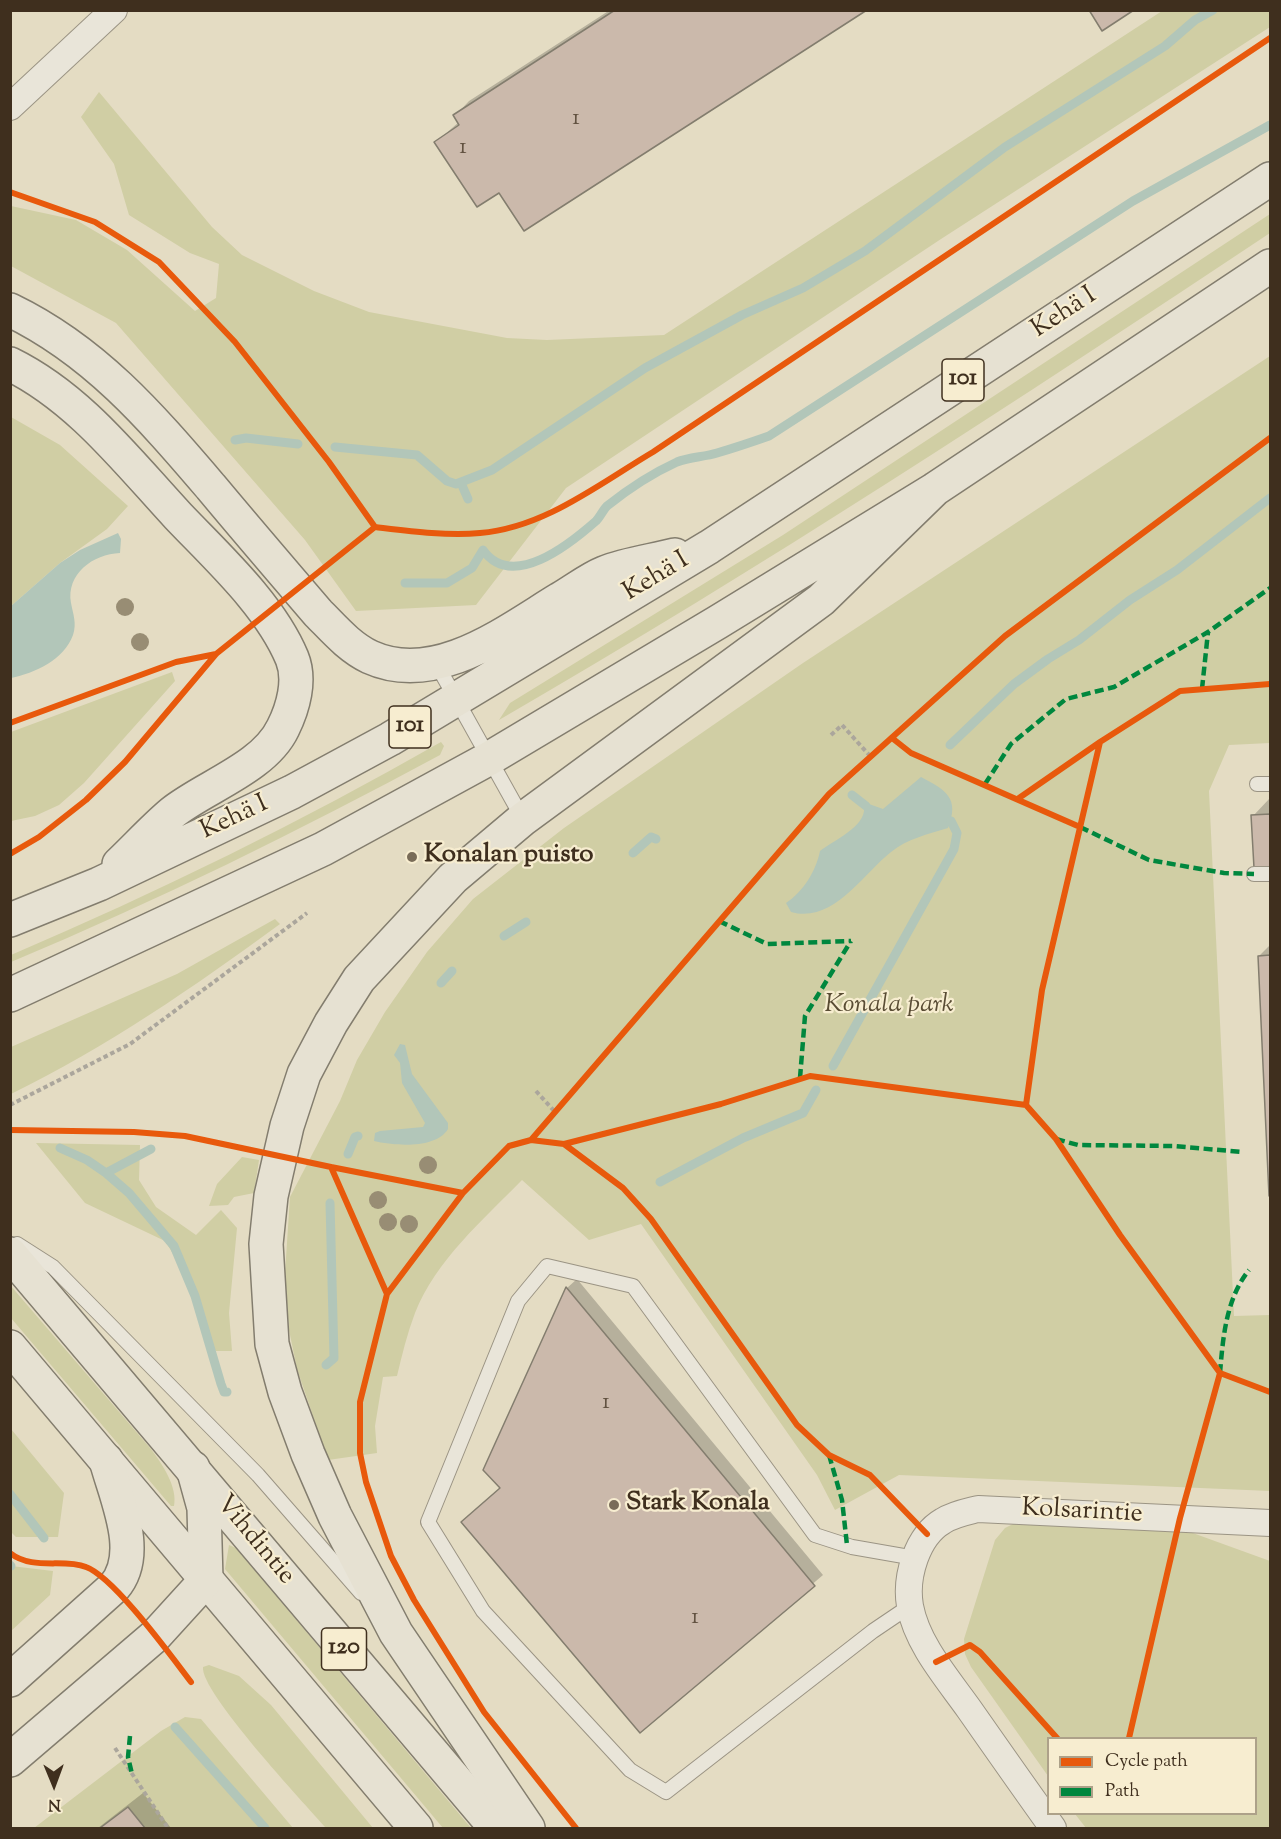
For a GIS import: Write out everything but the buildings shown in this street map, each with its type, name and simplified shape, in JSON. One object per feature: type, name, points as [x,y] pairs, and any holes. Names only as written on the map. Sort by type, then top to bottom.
[{"type":"main road","name":"Kehä I","points":[[10,920],[99,884],[292,792],[390,739],[709,547],[1270,179]]},
{"type":"main road","name":"101","points":[[10,995],[323,849],[490,759],[935,489],[1270,266]]},
{"type":"main road","points":[[10,310],[59,337],[107,374],[168,437],[340,636],[363,652],[383,661],[408,665],[435,663],[462,654],[502,634],[603,573],[709,547]]},
{"type":"main road","points":[[10,364],[50,387],[80,412],[108,441],[243,585],[282,639],[293,660],[295,690],[282,731],[249,763],[173,812],[99,884]]},
{"type":"main road","points":[[528,1828],[396,1633],[335,1516],[308,1454],[282,1382],[272,1344],[267,1291],[266,1244],[271,1196],[287,1126],[304,1074],[331,1023],[359,980],[453,878],[523,819],[821,600],[935,489]]},
{"type":"main road","name":"Vihdintie","points":[[10,1254],[496,1828]]},
{"type":"main road","name":"120","points":[[10,1347],[416,1828]]},
{"type":"main road","points":[[10,1680],[114,1587],[126,1569],[126,1542],[106,1460]]},
{"type":"main road","points":[[10,1760],[155,1636],[206,1580],[204,1508],[193,1468]]},
{"type":"street","points":[[10,107],[114,10]]},
{"type":"street","name":"Kolsarintie","points":[[910,1606],[909,1581],[915,1558],[927,1534],[942,1521],[978,1509],[1270,1523]]},
{"type":"street","points":[[910,1606],[918,1630],[936,1662],[1053,1828]]},
{"type":"lane","points":[[435,663],[457,698],[523,819]]},
{"type":"lane","points":[[1254,874],[1270,874]]},
{"type":"lane","points":[[10,1240],[53,1267],[258,1475],[396,1633]]},
{"type":"lane","points":[[910,1606],[873,1631],[666,1792],[630,1770],[483,1611],[428,1522],[518,1301],[547,1266],[633,1286],[815,1535],[852,1547],[915,1558]]},
{"type":"path","points":[[831,735],[842,725],[871,757]]},
{"type":"path","points":[[863,764],[878,751]]},
{"type":"path","points":[[10,1105],[130,1044],[307,913]]},
{"type":"path","points":[[536,1090],[555,1112]]},
{"type":"path","points":[[549,1119],[562,1103]]},
{"type":"path","points":[[115,1748],[168,1828]]},
{"type":"green space","points":[[1162,11],[1270,11],[1270,27],[941,239],[566,488],[476,605],[356,611],[305,540],[116,323],[11,266],[11,206],[76,220],[127,250],[195,311],[216,298],[219,264],[190,253],[129,215],[114,164],[81,117],[99,92],[212,227],[242,255],[314,291],[369,312],[507,338],[547,340],[664,335]]},
{"type":"green space","points":[[1270,214],[1270,233],[1080,359],[792,543],[499,720],[510,703],[783,535]]},
{"type":"green space","name":"Konala park","points":[[1270,356],[1270,743],[1229,745],[1209,791],[1234,1316],[1270,1315],[1270,1491],[899,1475],[835,1510],[817,1475],[641,1224],[589,1240],[522,1180],[448,1258],[424,1294],[415,1313],[397,1376],[383,1377],[375,1426],[377,1453],[328,1460],[297,1369],[289,1330],[285,1273],[290,1197],[340,1101],[357,1060],[385,1012],[427,952],[473,899],[564,828],[803,663]]},
{"type":"green space","points":[[11,417],[60,445],[128,506],[107,529],[60,563],[11,606]]},
{"type":"green space","points":[[172,672],[175,681],[84,783],[59,805],[35,816],[11,821],[11,732]]},
{"type":"green space","points":[[441,742],[444,746],[440,755],[334,811],[174,890],[11,962],[11,955],[229,855]]},
{"type":"green space","points":[[275,919],[280,924],[182,993],[116,1036],[11,1094],[11,1047],[177,974]]},
{"type":"green space","points":[[36,1143],[140,1145],[139,1180],[156,1207],[196,1235],[221,1210],[237,1228],[229,1313],[232,1351],[216,1351],[204,1339],[196,1313],[192,1284],[165,1241],[85,1203]]},
{"type":"green space","points":[[242,1157],[259,1160],[254,1193],[234,1197],[228,1205],[209,1206],[217,1184]]},
{"type":"green space","points":[[10,1285],[151,1449],[174,1491],[174,1506],[171,1506],[11,1318]]},
{"type":"green space","points":[[11,1429],[64,1493],[58,1537],[16,1537],[11,1532]]},
{"type":"green space","points":[[1013,1524],[1190,1532],[1270,1561],[1270,1828],[1086,1828],[1076,1815],[1257,1815],[1257,1737],[1047,1737],[1047,1775],[971,1667],[965,1654],[964,1639],[995,1540],[1005,1528]]},
{"type":"green space","points":[[229,1545],[236,1548],[471,1828],[443,1828],[225,1569]]},
{"type":"green space","points":[[11,1566],[53,1571],[50,1595],[11,1631]]},
{"type":"green space","points":[[209,1665],[239,1676],[271,1705],[373,1828],[326,1828],[235,1723],[207,1680],[203,1667]]},
{"type":"green space","points":[[185,1717],[201,1719],[293,1828],[145,1828],[128,1807],[100,1828],[34,1828],[161,1731]]},
{"type":"shaded area","points":[[118,533],[121,539],[120,553],[100,557],[91,562],[77,575],[73,583],[71,603],[75,626],[69,644],[48,664],[30,673],[11,678],[11,606],[60,563],[80,550]]},
{"type":"shaded area","points":[[921,777],[937,786],[948,796],[952,809],[948,828],[918,837],[897,847],[834,904],[820,911],[806,914],[791,912],[786,903],[808,880],[820,851],[854,827],[860,821],[864,808],[869,804],[883,809]]},
{"type":"shaded area","points":[[400,1044],[405,1045],[412,1074],[448,1123],[448,1129],[442,1135],[425,1143],[403,1145],[374,1141],[375,1133],[380,1131],[423,1127],[425,1123],[402,1083],[400,1063],[394,1055]]},
{"type":"waterway","points":[[335,447],[417,455],[447,481],[456,484],[492,470],[645,368],[742,315],[803,288],[865,251],[1005,147],[1165,46],[1195,20],[1213,10]]},
{"type":"waterway","points":[[405,583],[447,583],[472,568],[483,550],[495,561],[509,566],[525,565],[541,560],[571,541],[596,521],[607,506],[668,466],[769,436],[1133,201],[1270,125]]},
{"type":"waterway","points":[[235,440],[246,438],[298,444]]},
{"type":"waterway","points":[[461,483],[468,499]]},
{"type":"waterway","points":[[950,745],[1014,684],[1079,640],[1130,600],[1177,570],[1270,498]]},
{"type":"waterway","points":[[852,795],[866,806]]},
{"type":"waterway","points":[[833,1066],[954,849],[957,833],[951,821]]},
{"type":"waterway","points":[[633,853],[651,837],[656,839]]},
{"type":"waterway","points":[[504,936],[526,922]]},
{"type":"waterway","points":[[441,983],[452,971]]},
{"type":"waterway","points":[[660,1182],[743,1138],[803,1113],[816,1090]]},
{"type":"waterway","points":[[348,1154],[355,1137],[358,1136]]},
{"type":"waterway","points":[[60,1148],[87,1160],[106,1173],[129,1193],[174,1246],[195,1296],[221,1384],[224,1392],[227,1392]]},
{"type":"waterway","points":[[106,1173],[151,1149]]},
{"type":"waterway","points":[[326,1365],[334,1358],[330,1203]]},
{"type":"waterway","points":[[10,1494],[44,1538]]},
{"type":"waterway","points":[[175,1727],[265,1828]]},
{"type":"marked path","points":[[985,784],[1011,744],[1066,699],[1114,687],[1208,632],[1270,588]]},
{"type":"marked path","points":[[1202,689],[1208,632]]},
{"type":"marked path","points":[[1080,827],[1149,860],[1224,873],[1254,874]]},
{"type":"marked path","points":[[719,921],[767,944],[851,941]]},
{"type":"marked path","points":[[800,1078],[805,1016],[851,941]]},
{"type":"marked path","points":[[1056,1139],[1078,1145],[1173,1146],[1243,1152]]},
{"type":"marked path","points":[[1220,1373],[1227,1319],[1235,1293],[1249,1270]]},
{"type":"marked path","points":[[829,1455],[842,1500],[847,1545]]},
{"type":"marked path","points":[[130,1736],[128,1757],[132,1774]]},
{"type":"cycle path","points":[[10,854],[39,837],[86,800],[125,762],[216,654],[375,527],[441,533],[480,533],[526,523],[570,503],[653,452],[1270,38]]},
{"type":"cycle path","points":[[10,192],[95,222],[159,262],[235,342],[329,462],[375,527]]},
{"type":"cycle path","points":[[576,1828],[484,1712],[414,1600],[391,1556],[366,1482],[360,1453],[360,1402],[387,1294],[463,1193],[509,1146],[531,1140],[829,794],[1005,636],[1270,438]]},
{"type":"cycle path","points":[[10,723],[176,662],[216,654]]},
{"type":"cycle path","points":[[1026,1105],[1042,990],[1100,742],[1180,691],[1270,684]]},
{"type":"cycle path","points":[[892,738],[911,753],[1080,827]]},
{"type":"cycle path","points":[[1019,798],[1100,742]]},
{"type":"cycle path","points":[[564,1144],[721,1104],[810,1076],[1026,1105],[1056,1139],[1120,1235],[1220,1373],[1270,1392]]},
{"type":"cycle path","points":[[10,1130],[134,1132],[185,1136],[331,1167],[387,1294]]},
{"type":"cycle path","points":[[531,1140],[564,1144],[623,1188],[651,1219],[797,1425],[829,1455],[870,1475],[927,1534]]},
{"type":"cycle path","points":[[331,1167],[463,1193]]},
{"type":"cycle path","points":[[1129,1737],[1180,1518],[1220,1373]]},
{"type":"cycle path","points":[[10,1553],[28,1562],[77,1565],[98,1574],[142,1618],[191,1682]]},
{"type":"cycle path","points":[[936,1662],[970,1645],[980,1652],[1056,1737]]},
{"type":"place","name":"Konalan puisto","points":[[412,857]]},
{"type":"place","name":"Stark Konala","points":[[614,1505]]}]
